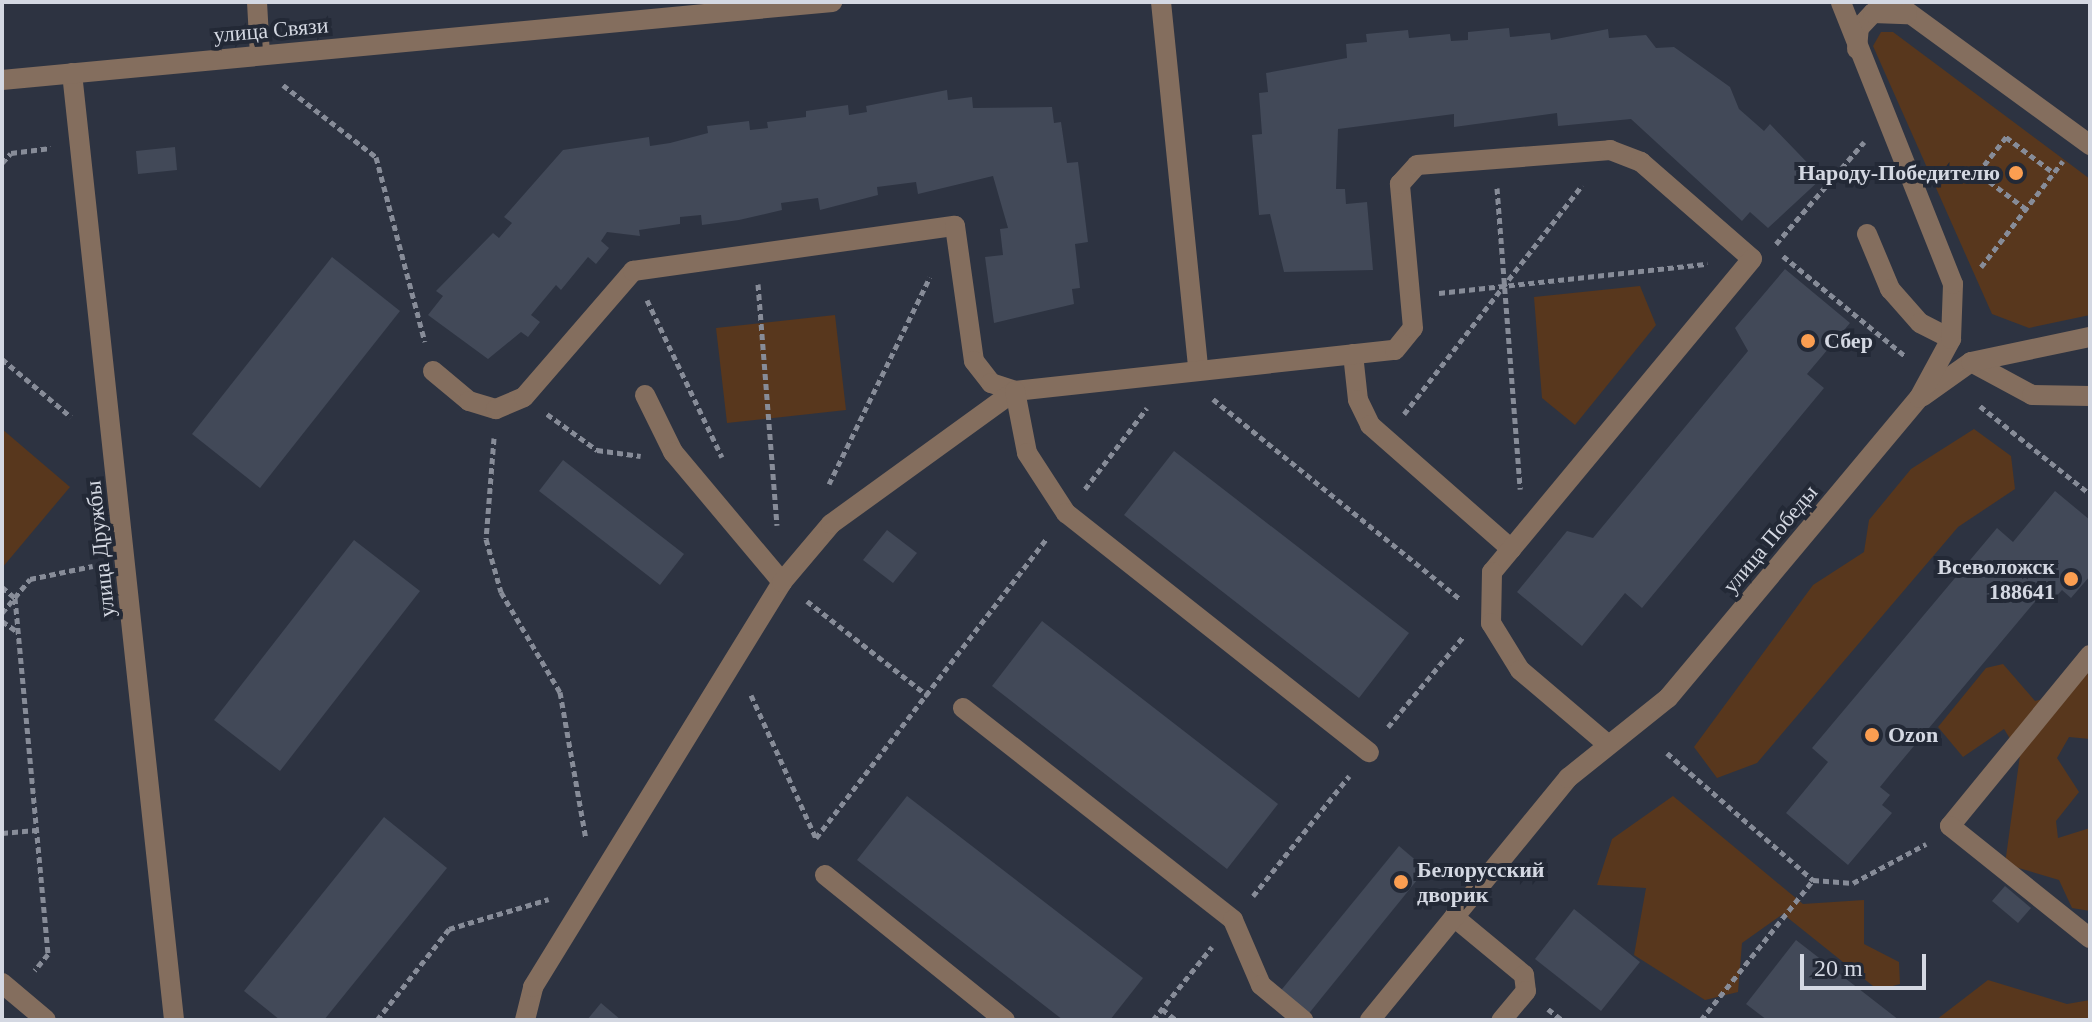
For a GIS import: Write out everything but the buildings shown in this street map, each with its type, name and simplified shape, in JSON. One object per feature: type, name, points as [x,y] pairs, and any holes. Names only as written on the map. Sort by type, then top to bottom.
[{"type":"street","points":[[257,2],[260,55]]},
{"type":"street","name":"улица Связи","points":[[2,80],[704,8],[832,2]]},
{"type":"street","points":[[1161,2],[1198,369]]},
{"type":"street","name":"улица Победы","points":[[1370,1020],[1568,778],[1606,743],[1668,698],[1919,398],[1951,339],[1953,284],[1857,49],[1841,2]]},
{"type":"street","points":[[1894,2],[2087,137]]},
{"type":"street","points":[[1857,49],[1859,28],[1873,13],[1892,9],[1912,16]]},
{"type":"street","name":"улица Дружбы","points":[[72,73],[174,1020]]},
{"type":"street","points":[[433,371],[469,401],[496,409],[524,397],[633,271],[955,226],[974,361],[991,383],[1015,391],[1395,350],[1413,328],[1400,184],[1417,165],[1610,150],[1641,162],[1752,259],[1492,572],[1491,623],[1520,670],[1606,743]]},
{"type":"street","points":[[1867,234],[1890,289],[1920,323],[1951,339]]},
{"type":"street","points":[[1919,398],[1971,362],[2090,337]]},
{"type":"street","points":[[1353,354],[1358,400],[1385,438],[1517,542]]},
{"type":"street","points":[[1971,362],[2032,395],[2090,396]]},
{"type":"street","points":[[1015,391],[1027,453],[1066,513],[1369,752]]},
{"type":"street","points":[[525,1020],[533,987],[732,654],[782,582],[831,524],[1015,391]]},
{"type":"street","points":[[645,395],[673,452],[782,582]]},
{"type":"street","points":[[2090,655],[1950,826],[2090,938]]},
{"type":"street","points":[[963,708],[1233,920],[1261,985],[1303,1020]]},
{"type":"street","points":[[825,875],[1005,1020]]},
{"type":"street","points":[[1454,917],[1524,975],[1526,991],[1502,1020]]},
{"type":"street","points":[[2,983],[46,1020]]},
{"type":"path","points":[[279,82],[376,157],[433,371]]},
{"type":"path","points":[[2026,209],[1978,173],[2006,137],[2054,173]]},
{"type":"path","points":[[1864,142],[1773,247],[1906,357]]},
{"type":"path","points":[[2,163],[11,153],[80,145]]},
{"type":"path","points":[[1385,438],[1610,150]]},
{"type":"path","points":[[1494,159],[1505,284],[1517,542]]},
{"type":"path","points":[[1973,277],[2064,160]]},
{"type":"path","points":[[823,496],[955,226]]},
{"type":"path","points":[[755,254],[782,582],[926,696],[963,708]]},
{"type":"path","points":[[1410,296],[1752,259]]},
{"type":"path","points":[[633,271],[728,469]]},
{"type":"path","points":[[2,359],[71,417]]},
{"type":"path","points":[[1153,1020],[1459,639],[1491,623],[1223,413],[1198,369]]},
{"type":"path","points":[[524,397],[597,450],[633,457],[673,452]]},
{"type":"path","points":[[1973,400],[2090,494]]},
{"type":"path","points":[[816,838],[1156,401]]},
{"type":"path","points":[[377,1020],[449,929],[594,885],[560,692],[501,592],[486,539],[496,409]]},
{"type":"path","points":[[2,613],[15,598],[50,570],[126,562]]},
{"type":"path","points":[[2,587],[15,598],[48,954],[29,978]]},
{"type":"path","points":[[2,621],[18,633]]},
{"type":"path","points":[[732,654],[816,838],[825,875]]},
{"type":"path","points":[[1667,753],[1813,880],[1853,883],[1905,861],[1950,826]]},
{"type":"path","points":[[2,833],[36,830]]},
{"type":"path","points":[[1701,1020],[1813,880]]},
{"type":"path","points":[[1162,1009],[1176,1020]]},
{"type":"shaded area","points":[[1881,32],[1893,32],[2090,179],[2090,315],[2029,328],[1992,314],[1873,46]]},
{"type":"shaded area","points":[[1640,286],[1656,325],[1575,425],[1542,398],[1534,297]]},
{"type":"shaded area","points":[[835,315],[846,410],[727,423],[716,328]]},
{"type":"shaded area","points":[[2,429],[70,487],[2,568]]},
{"type":"shaded area","points":[[1974,429],[2011,456],[2015,489],[1958,527],[1757,763],[1717,778],[1694,747],[1813,585],[1864,552],[1869,520],[1911,469]]},
{"type":"shaded area","points":[[2090,647],[2090,739],[2069,737],[2057,758],[2079,792],[2056,821],[2058,838],[2090,828],[2090,911],[2072,908],[2059,880],[2005,864],[2020,755],[2004,729],[1963,757],[1938,727],[1986,668],[2003,664],[2035,701],[2071,692]]},
{"type":"shaded area","points":[[1673,796],[1803,904],[1864,900],[1864,944],[1899,962],[1900,984],[1878,990],[1783,914],[1742,943],[1738,992],[1705,1000],[1634,955],[1646,888],[1597,885],[1612,839]]},
{"type":"shaded area","points":[[1988,980],[2067,1004],[2090,1000],[2090,1020],[1936,1020]]},
{"type":"place","name":"Народу-Победителю","points":[[2016,173]]},
{"type":"place","name":"Сбер","points":[[1808,341]]},
{"type":"place","name":"Всеволожск 188641","points":[[2071,579]]},
{"type":"place","name":"Ozon","points":[[1872,735]]},
{"type":"place","name":"Белорусский дворик","points":[[1401,882]]}]
